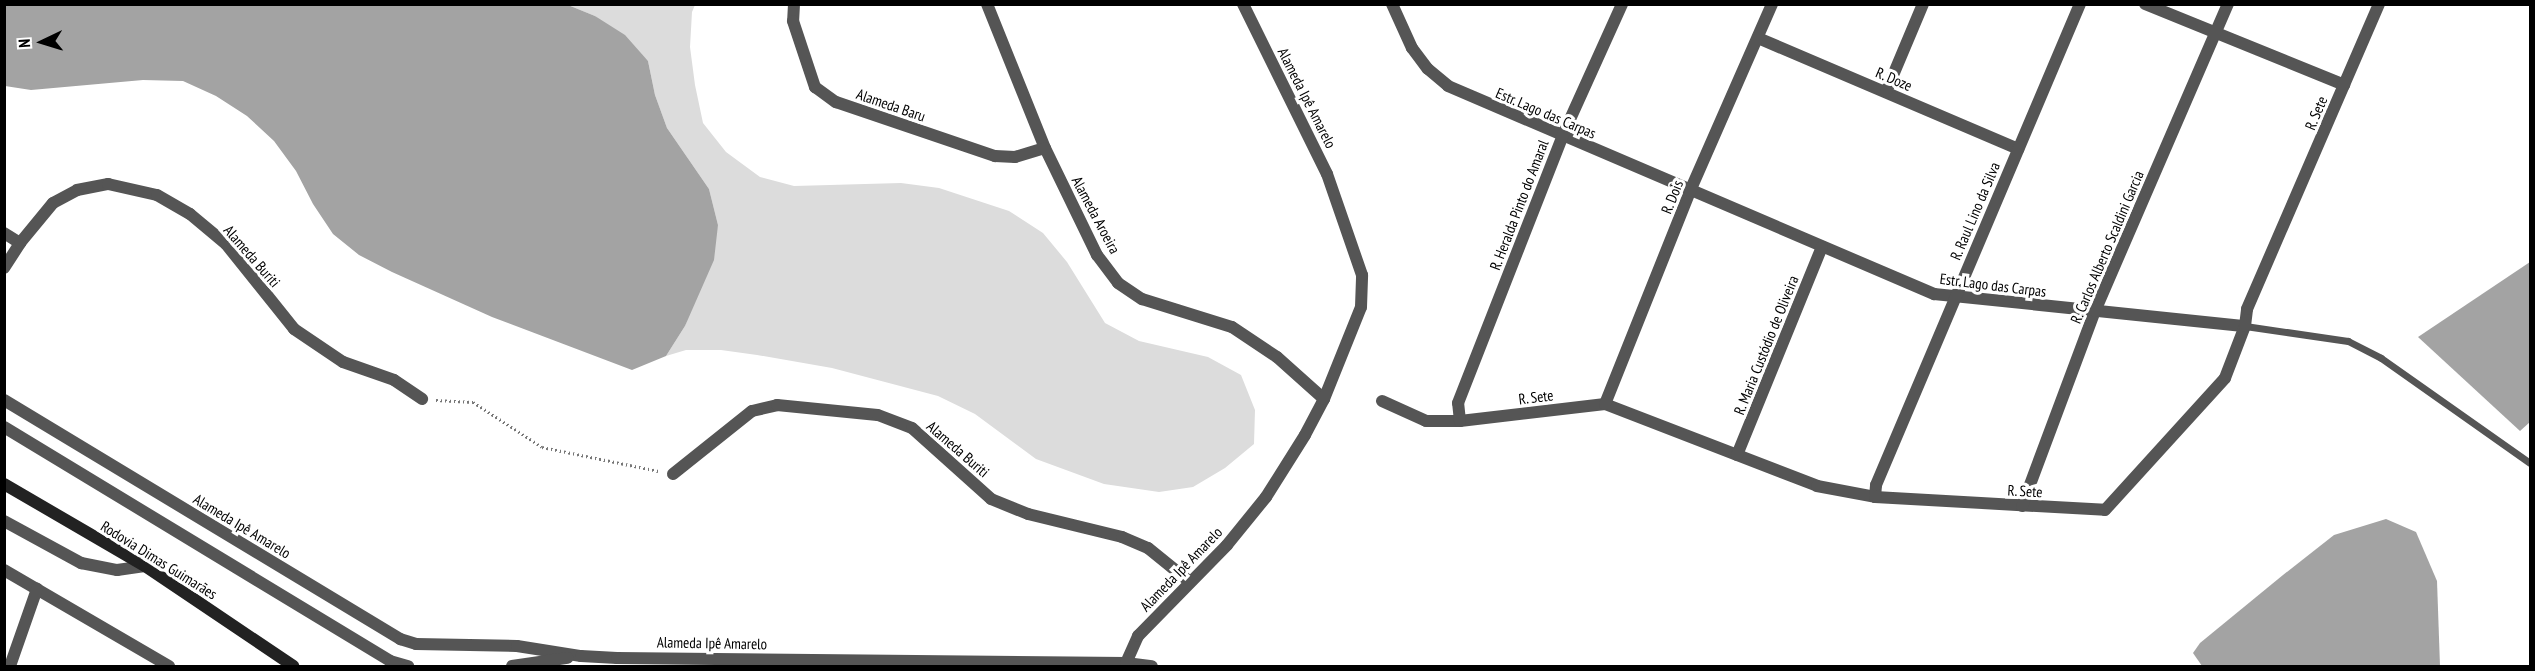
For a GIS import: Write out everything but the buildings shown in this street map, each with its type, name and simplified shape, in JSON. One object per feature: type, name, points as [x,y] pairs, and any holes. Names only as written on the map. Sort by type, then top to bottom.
[{"type":"main road","name":"Rodovia Dimas Guimarães","points":[[4,484],[145,566],[293,666]]},
{"type":"street","name":"Alameda Baru","points":[[794,4],[793,21],[815,87],[836,102],[995,156],[1015,157],[1045,148]]},
{"type":"street","name":"Alameda Aroeira","points":[[987,4],[1045,148],[1097,255],[1118,284],[1142,299],[1232,327],[1277,357],[1324,399]]},
{"type":"street","name":"Alameda Ipê Amarelo","points":[[4,400],[400,639],[416,644],[517,646],[617,662],[1126,663],[1138,636],[1227,545],[1266,497],[1305,435],[1324,399],[1361,307],[1362,275],[1328,174],[1243,4]]},
{"type":"street","name":"Estr. Lago das Carpas","points":[[1392,4],[1412,48],[1428,69],[1448,87],[1934,294],[1955,298],[2245,326]]},
{"type":"street","name":"R. Heralda Pinto do Amaral","points":[[1460,421],[1458,403],[1562,137],[1622,4]]},
{"type":"street","name":"R. Dois","points":[[1605,404],[1690,191],[1772,4]]},
{"type":"street","points":[[1886,92],[1923,4]]},
{"type":"street","name":"R. Raul Lino da Silva","points":[[1875,497],[1876,485],[2080,4]]},
{"type":"street","points":[[2145,4],[2344,85]]},
{"type":"street","name":"R. Carlos Alberto Scaldini Garcia","points":[[2022,506],[2095,312],[2228,4]]},
{"type":"street","name":"R. Sete","points":[[1382,401],[1426,421],[1460,421],[1605,404],[1817,486],[1875,497],[2105,510],[2226,378],[2245,326],[2247,309],[2379,4]]},
{"type":"street","name":"R. Doze","points":[[1758,38],[2019,149]]},
{"type":"street","name":"Alameda Buriti","points":[[4,268],[20,243],[53,203],[77,190],[108,184],[157,195],[190,214],[226,244],[294,329],[343,362],[394,380],[422,399]]},
{"type":"street","points":[[4,233],[20,243]]},
{"type":"street","name":"R. Maria Custódio de Oliveira","points":[[1737,455],[1822,247]]},
{"type":"street","name":"Alameda Buriti","points":[[673,474],[752,411],[777,405],[878,415],[912,428],[992,499],[1028,514],[1122,537],[1140,544],[1190,582]]},
{"type":"street","points":[[4,428],[390,661],[408,666]]},
{"type":"street","points":[[4,521],[81,563],[117,570],[145,566]]},
{"type":"street","points":[[4,570],[169,666]]},
{"type":"street","points":[[10,666],[37,589]]},
{"type":"street","points":[[513,666],[517,646]]},
{"type":"street","name":"Alameda Ipê Amarelo","points":[[513,666],[581,656]]},
{"type":"street","points":[[1126,663],[1152,666]]},
{"type":"lane","name":"Estr. Lago das Carpas","points":[[2245,326],[2348,341],[2381,358],[2530,464]]},
{"type":"path","points":[[422,399],[473,402],[542,447],[673,474]]},
{"type":"shaded area","points":[[4,5],[568,5],[595,16],[625,35],[648,61],[655,95],[667,128],[709,189],[718,225],[714,260],[685,326],[666,356],[632,370],[492,317],[359,255],[333,234],[313,204],[296,171],[274,141],[247,116],[216,96],[183,81],[143,80],[31,90],[5,86]]},
{"type":"shaded area","points":[[568,5],[695,5],[692,12],[690,47],[703,123],[726,152],[760,177],[794,186],[901,183],[939,188],[1009,211],[1043,233],[1067,262],[1105,323],[1139,341],[1208,357],[1241,375],[1255,410],[1254,444],[1225,468],[1193,487],[1159,492],[1104,484],[1036,459],[975,414],[938,396],[832,368],[757,355],[721,350],[686,350],[666,356],[685,326],[718,225],[709,189],[667,128],[655,95],[648,61],[595,16]]},
{"type":"shaded area","points":[[2530,262],[2530,422],[2520,431],[2418,337]]},
{"type":"shaded area","points":[[2386,519],[2416,532],[2437,581],[2440,666],[2202,666],[2193,653],[2200,643],[2283,575],[2334,535]]}]
